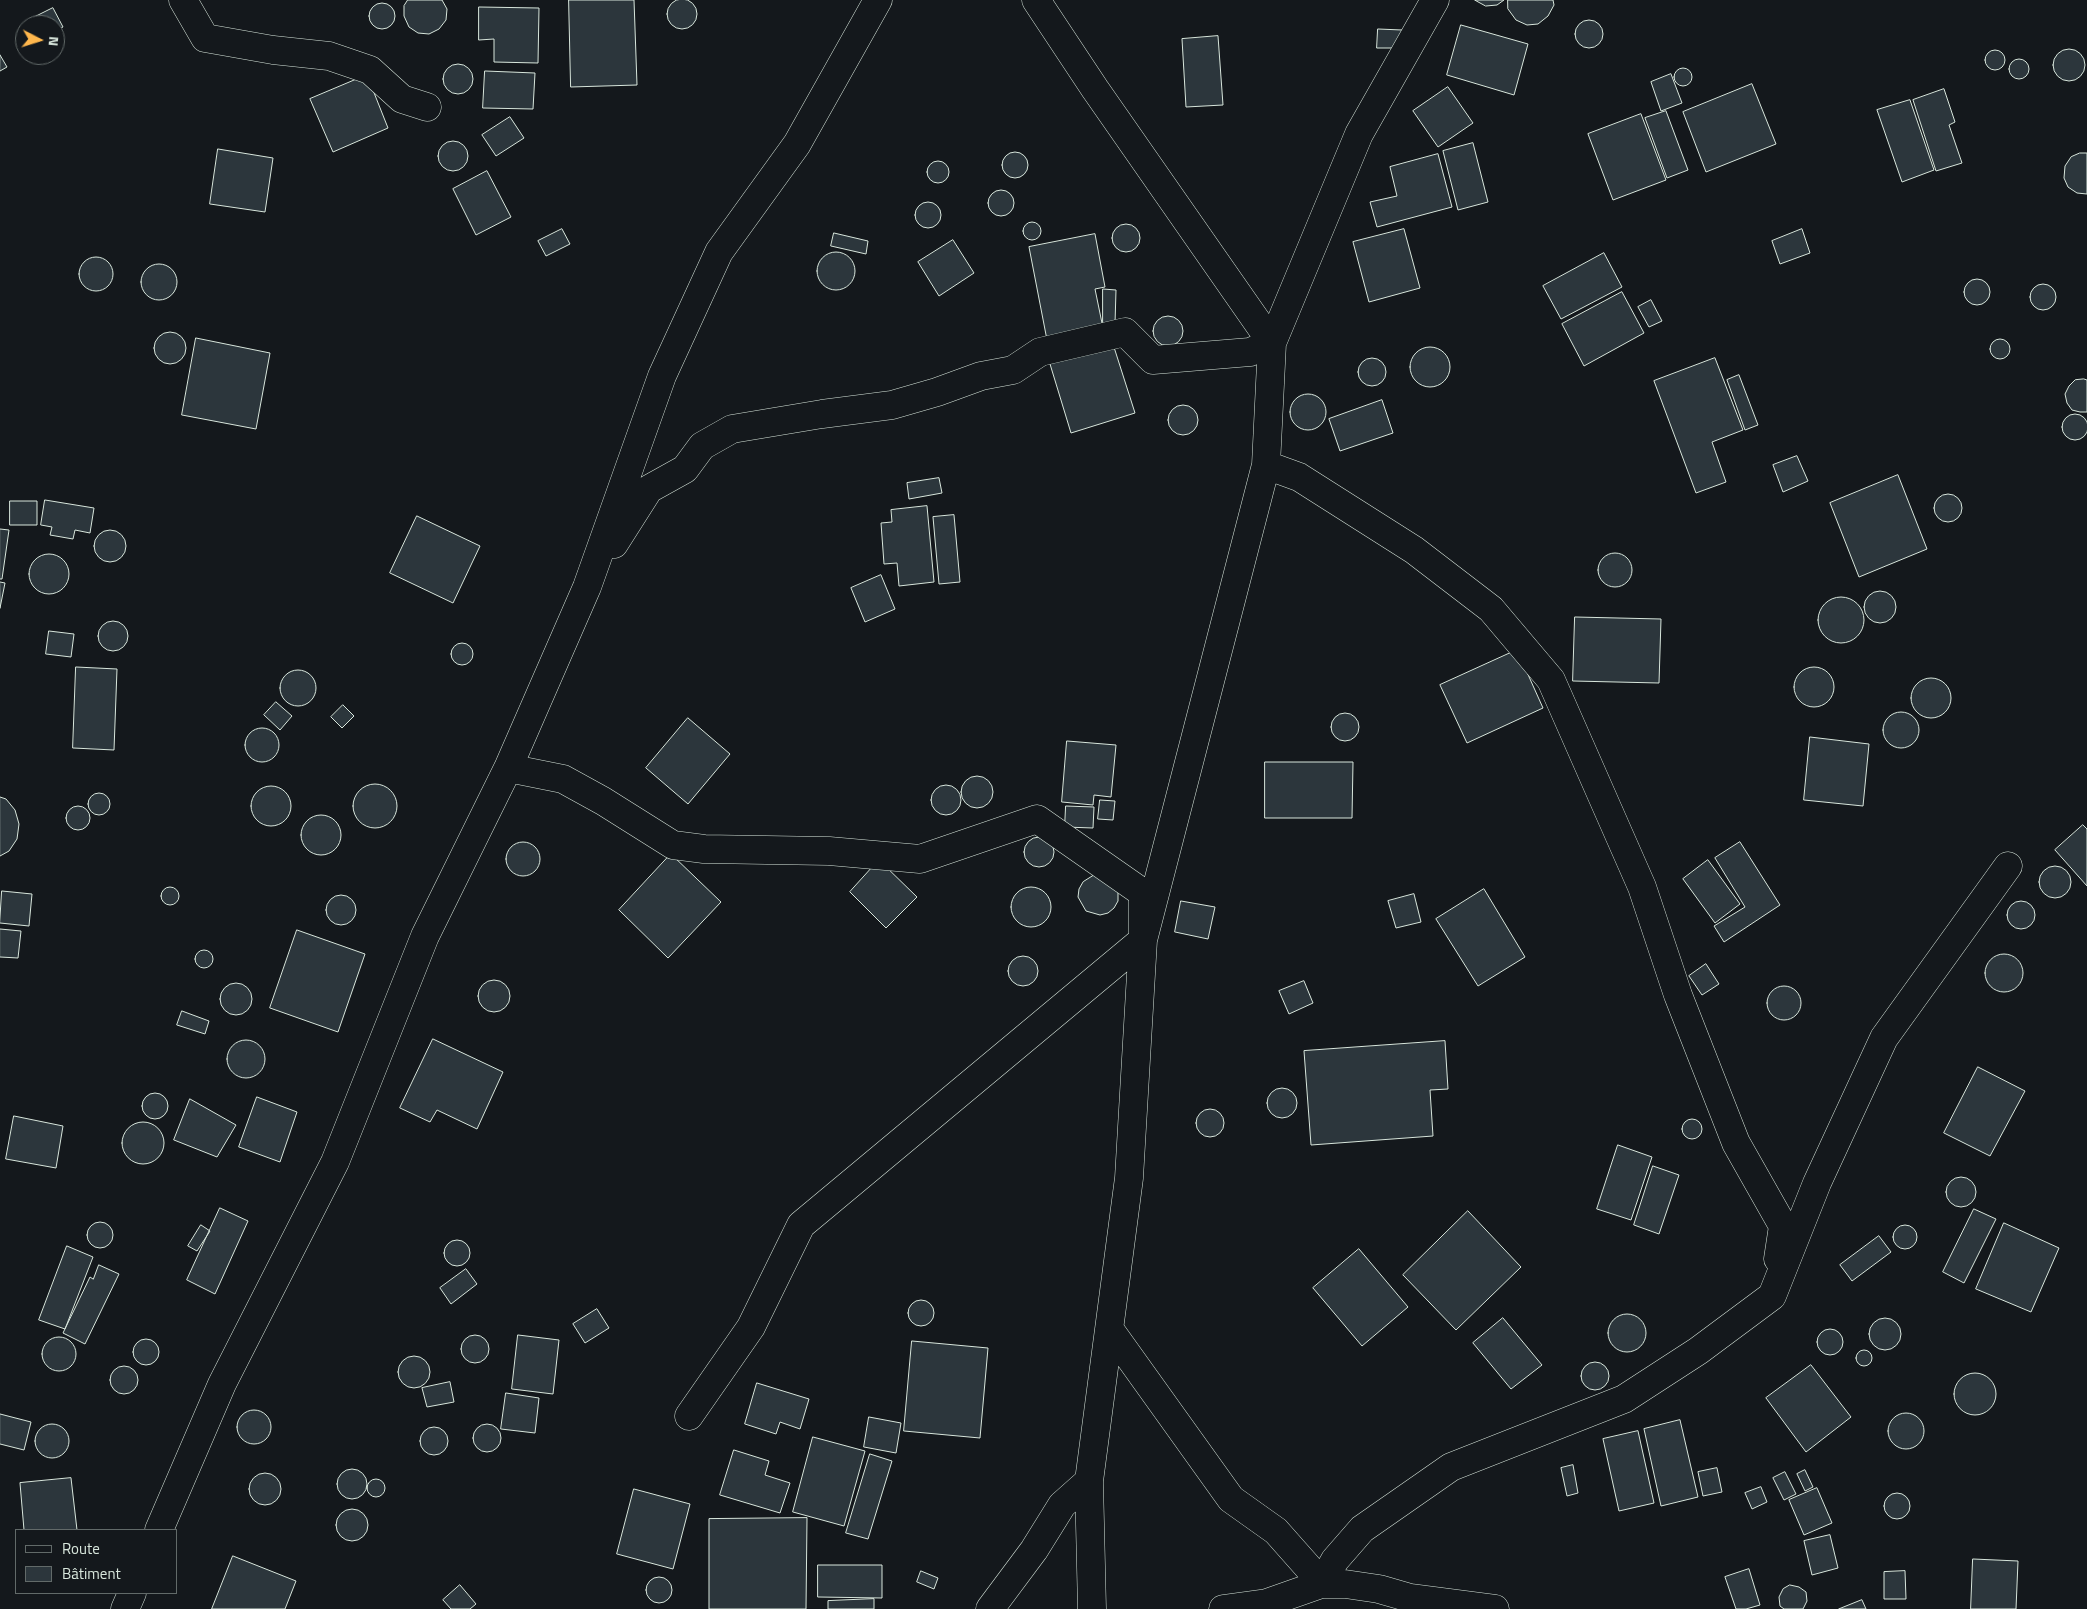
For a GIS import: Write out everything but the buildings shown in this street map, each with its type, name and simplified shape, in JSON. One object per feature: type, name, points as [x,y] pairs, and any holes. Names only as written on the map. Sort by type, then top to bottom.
[{"type":"street","points":[[183,0],[205,38],[273,50],[329,56],[370,70],[402,99],[427,108]]},
{"type":"street","points":[[159,1529],[222,1384],[335,1162],[425,936],[508,768],[587,587],[662,376],[719,252],[797,144],[878,0]]},
{"type":"street","points":[[1036,0],[1094,89],[1272,343]]},
{"type":"street","points":[[689,1416],[751,1327],[801,1225],[1143,940],[1266,465],[1272,343],[1360,134],[1435,0]]},
{"type":"street","points":[[587,587],[649,489],[685,469],[702,446],[732,429],[892,405],[937,392],[981,376],[1013,370],[1040,352],[1125,332],[1154,360],[1250,352],[1272,343]]},
{"type":"street","points":[[1266,465],[1299,477],[1414,550],[1491,609],[1551,680],[1642,887],[1678,995],[1736,1144],[1783,1226],[1772,1296]]},
{"type":"street","points":[[508,768],[563,779],[603,801],[673,845],[704,849],[830,851],[920,859],[1037,819],[1143,893],[1143,940],[1129,1178],[1089,1482],[1092,1609]]},
{"type":"street","points":[[1110,1330],[1230,1499],[1276,1531],[1322,1583],[1335,1560],[1362,1529],[1451,1467],[1624,1399],[1698,1351],[1772,1296],[1818,1183],[1884,1038],[2008,866]]},
{"type":"street","points":[[990,1609],[1034,1550],[1062,1505],[1089,1482]]},
{"type":"street","points":[[1223,1609],[1268,1603],[1321,1584],[1345,1584],[1379,1589],[1410,1598],[1495,1609]]},
{"type":"street","points":[[125,1609],[132,1594]]}]
